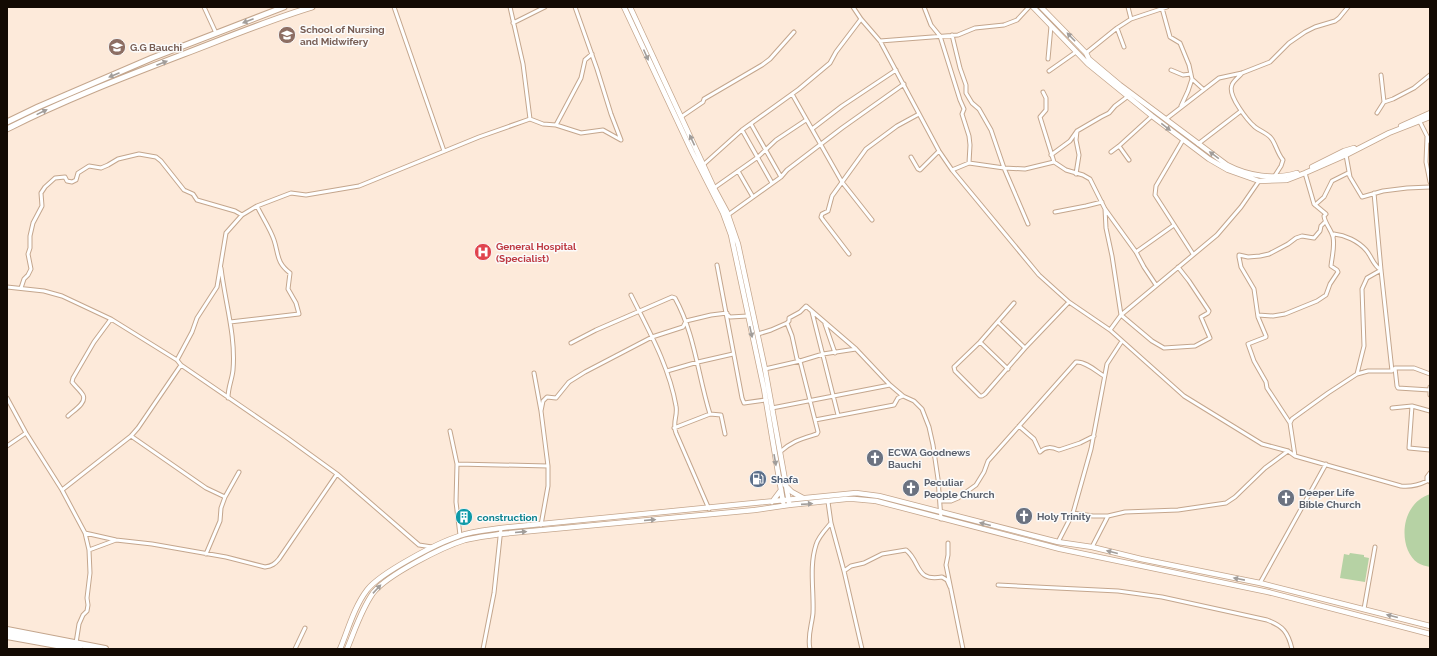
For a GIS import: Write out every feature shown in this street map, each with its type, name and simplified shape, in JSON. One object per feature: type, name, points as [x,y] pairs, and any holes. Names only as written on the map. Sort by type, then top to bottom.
[{"type":"highway","points":[[7,630],[77,646]]},
{"type":"highway","points":[[7,636],[105,649]]},
{"type":"main road","points":[[7,122],[38,107],[152,58],[283,7]]},
{"type":"main road","points":[[7,129],[45,110],[159,64],[285,15],[312,7]]},
{"type":"street","points":[[204,7],[216,33]]},
{"type":"street","points":[[283,7],[285,15]]},
{"type":"street","points":[[394,7],[444,151]]},
{"type":"street","points":[[510,7],[523,64],[530,119]]},
{"type":"street","points":[[513,23],[545,7]]},
{"type":"street","points":[[177,360],[192,332],[197,318],[217,287],[226,233],[242,215],[257,206],[291,193],[306,195],[359,186],[497,130],[530,119],[543,124],[556,124],[581,133],[603,130],[621,140],[575,7]]},
{"type":"street","points":[[624,7],[692,152],[723,213],[731,235],[766,400],[783,503]]},
{"type":"street","points":[[630,7],[703,165],[728,215],[738,244],[765,369],[789,502]]},
{"type":"street","points":[[853,7],[880,41],[939,151],[952,170],[1039,274],[1069,302],[1110,330],[1184,396],[1262,444],[1288,451],[1295,456],[1401,486],[1428,484],[1430,482],[1429,474]]},
{"type":"street","points":[[924,7],[930,25],[940,36],[964,109],[962,114],[969,136],[970,145],[969,163]]},
{"type":"street","points":[[880,41],[960,34],[981,27],[1004,25],[1013,22],[1029,7]]},
{"type":"street","points":[[1033,7],[1088,64],[1127,97],[1209,159],[1228,170],[1259,181],[1287,180],[1305,174],[1389,133],[1430,117]]},
{"type":"street","points":[[1041,7],[1086,53],[1090,59],[1120,85],[1198,144],[1234,168],[1259,176],[1274,177],[1291,175],[1306,170],[1344,151],[1430,113]]},
{"type":"street","points":[[1128,7],[1131,19]]},
{"type":"street","points":[[1086,53],[1117,28],[1131,19],[1167,7]]},
{"type":"street","points":[[1166,119],[1220,78],[1242,73],[1270,62],[1289,43],[1315,27],[1336,21],[1348,7]]},
{"type":"street","points":[[1162,8],[1170,37],[1180,43],[1187,60],[1192,79],[1180,107]]},
{"type":"street","points":[[703,165],[742,130],[792,94],[830,63],[836,52],[861,19]]},
{"type":"street","points":[[1048,59],[1051,26]]},
{"type":"street","points":[[1117,28],[1124,47]]},
{"type":"street","points":[[681,117],[703,102],[704,99],[762,66],[794,32]]},
{"type":"street","points":[[952,35],[966,85],[966,93],[972,103],[979,109],[991,130],[1004,168],[1028,224]]},
{"type":"street","points":[[1050,71],[1076,52]]},
{"type":"street","points":[[556,124],[581,78],[585,60],[592,54]]},
{"type":"street","points":[[812,129],[842,106],[896,70]]},
{"type":"street","points":[[1171,70],[1183,75],[1191,74]]},
{"type":"street","points":[[1242,73],[1232,85],[1231,90],[1241,111],[1256,128],[1269,136],[1283,160],[1282,166],[1274,177]]},
{"type":"street","points":[[1382,75],[1384,102]]},
{"type":"street","points":[[1377,113],[1380,106],[1384,102],[1414,88],[1430,76]]},
{"type":"street","points":[[1192,79],[1203,90]]},
{"type":"street","points":[[728,215],[781,177],[786,170],[904,84]]},
{"type":"street","points":[[1043,92],[1046,98],[1046,110],[1040,117],[1054,162],[1066,170],[1083,175],[1090,179],[1105,209],[1136,252],[1156,285]]},
{"type":"street","points":[[792,94],[842,182],[872,220]]},
{"type":"street","points":[[1052,155],[1070,141],[1077,131],[1101,116],[1109,113],[1115,106],[1127,97]]},
{"type":"street","points":[[1198,144],[1241,111]]},
{"type":"street","points":[[849,254],[821,217],[822,214],[828,210],[832,196],[866,149],[897,126],[920,114]]},
{"type":"street","points":[[1111,152],[1152,116]]},
{"type":"street","points":[[714,188],[758,157],[776,140],[806,120]]},
{"type":"street","points":[[1420,122],[1430,142]]},
{"type":"street","points":[[752,124],[781,177]]},
{"type":"street","points":[[742,130],[772,183]]},
{"type":"street","points":[[1076,174],[1079,155],[1076,140],[1077,131]]},
{"type":"street","points":[[1427,137],[1426,162],[1430,182]]},
{"type":"street","points":[[1183,140],[1155,189],[1155,195],[1193,254]]},
{"type":"street","points":[[1119,146],[1129,160]]},
{"type":"street","points":[[911,157],[918,170],[920,170],[939,151]]},
{"type":"street","points":[[21,288],[24,279],[31,269],[28,254],[30,248],[30,236],[33,223],[42,206],[41,193],[45,187],[59,177],[65,177],[67,181],[72,182],[76,180],[78,173],[89,166],[101,168],[118,159],[139,154],[156,157],[161,161],[184,190],[193,194],[198,200],[235,211],[242,215]]},
{"type":"street","points":[[1346,155],[1350,177]]},
{"type":"street","points":[[952,170],[969,163],[1004,168],[1025,169],[1054,162]]},
{"type":"street","points":[[738,171],[753,197]]},
{"type":"street","points":[[1315,205],[1324,197],[1332,181],[1348,173],[1362,197],[1374,193],[1407,188],[1430,187]]},
{"type":"street","points":[[1258,315],[1273,316],[1290,312],[1300,306],[1308,305],[1326,295],[1330,284],[1338,272],[1331,266],[1334,248],[1333,236],[1325,222],[1324,216],[1326,214],[1315,205],[1305,174]]},
{"type":"street","points":[[1110,330],[1121,315],[1217,235],[1241,207],[1259,181]]},
{"type":"street","points":[[1374,193],[1392,371]]},
{"type":"street","points":[[1055,212],[1102,202]]},
{"type":"street","points":[[230,322],[299,314],[296,303],[288,288],[290,273],[282,266],[277,255],[273,239],[257,206]]},
{"type":"street","points":[[1105,209],[1106,228],[1121,315],[1152,341],[1164,348],[1195,346],[1209,339],[1207,328],[1202,317],[1208,313],[1208,311],[1189,281],[1178,267]]},
{"type":"street","points":[[1295,456],[1290,422],[1267,388],[1266,382],[1254,361],[1248,344],[1266,338],[1258,315],[1254,289],[1242,268],[1239,255],[1248,257],[1269,254],[1296,238],[1302,236],[1314,238],[1325,222]]},
{"type":"street","points":[[1136,252],[1174,225]]},
{"type":"street","points":[[1333,236],[1334,234],[1342,235],[1360,245],[1366,250],[1375,266],[1381,270]]},
{"type":"street","points":[[221,265],[230,322],[233,370],[228,387],[228,398]]},
{"type":"street","points":[[717,265],[727,313],[733,354],[744,404],[766,400]]},
{"type":"street","points":[[1357,374],[1364,346],[1362,289],[1367,278],[1381,270]]},
{"type":"street","points":[[7,287],[44,291],[62,296],[111,319],[177,360],[181,365],[337,474],[419,545],[433,547]]},
{"type":"street","points":[[630,295],[652,337],[667,371],[676,407],[674,428],[709,509]]},
{"type":"street","points":[[571,343],[639,311],[672,297],[675,298],[686,321],[698,362],[710,414]]},
{"type":"street","points":[[1014,303],[980,342],[954,367],[954,372],[980,396],[982,396],[1008,369],[1025,348],[1069,302]]},
{"type":"street","points":[[758,334],[787,323],[789,318],[800,312],[806,306],[856,349],[890,385],[922,409],[929,427],[938,479],[942,513],[941,519]]},
{"type":"street","points":[[812,311],[838,415]]},
{"type":"street","points":[[727,313],[730,318],[748,316]]},
{"type":"street","points":[[541,411],[543,401],[547,397],[556,398],[569,382],[584,372],[652,337],[683,327],[686,321],[727,313]]},
{"type":"street","points":[[68,416],[84,400],[84,396],[72,382],[73,378],[94,342],[111,319]]},
{"type":"street","points":[[998,322],[1025,348]]},
{"type":"street","points":[[780,452],[788,445],[818,432],[800,361],[797,359],[792,336],[787,323]]},
{"type":"street","points":[[825,323],[835,353]]},
{"type":"street","points":[[1058,542],[1073,513],[1094,436],[1107,364],[1122,341]]},
{"type":"street","points":[[980,342],[1008,369]]},
{"type":"street","points":[[765,369],[823,354],[856,349]]},
{"type":"street","points":[[667,371],[733,354]]},
{"type":"street","points":[[940,501],[950,501],[958,498],[976,485],[984,472],[988,461],[1076,362],[1084,364],[1104,376]]},
{"type":"street","points":[[62,490],[131,436],[181,365]]},
{"type":"street","points":[[1290,422],[1328,392],[1357,374],[1368,371],[1392,371],[1395,368],[1414,368],[1430,374]]},
{"type":"street","points":[[1395,368],[1398,388],[1430,390]]},
{"type":"street","points":[[534,374],[541,411],[548,466],[548,486],[540,525]]},
{"type":"street","points":[[772,408],[890,385]]},
{"type":"street","points":[[1430,387],[1430,394]]},
{"type":"street","points":[[815,420],[894,404],[898,398],[903,396]]},
{"type":"street","points":[[7,398],[26,433],[62,490],[85,533],[89,550],[90,573],[87,598],[88,605],[87,611],[83,615],[79,624],[77,646]]},
{"type":"street","points":[[1392,408],[1412,406],[1430,411]]},
{"type":"street","points":[[1412,406],[1409,448],[1430,450]]},
{"type":"street","points":[[674,428],[710,414],[717,413],[721,415],[724,434]]},
{"type":"street","points":[[1019,426],[1034,439],[1040,452],[1051,447],[1059,450],[1070,447],[1094,436]]},
{"type":"street","points":[[450,431],[457,464],[456,502],[460,535]]},
{"type":"street","points":[[7,446],[26,433]]},
{"type":"street","points":[[131,436],[206,488],[225,497]]},
{"type":"street","points":[[1073,513],[1093,516],[1108,516],[1125,512],[1178,510],[1226,503],[1265,468],[1288,451]]},
{"type":"street","points":[[457,464],[548,466]]},
{"type":"street","points":[[1257,589],[1326,464]]},
{"type":"street","points":[[206,554],[220,521],[221,508],[225,497],[239,472]]},
{"type":"street","points":[[85,533],[116,540],[152,544],[206,554],[265,567],[274,565],[280,559],[337,474]]},
{"type":"street","points":[[1422,484],[1428,481],[1429,474]]},
{"type":"street","points":[[785,485],[792,492],[803,498]]},
{"type":"street","points":[[772,502],[781,490]]},
{"type":"street","points":[[348,649],[363,610],[374,592],[383,583],[417,562],[459,542],[501,534],[755,510],[803,498],[851,494],[879,496],[1058,542],[1092,547],[1141,559],[1260,583],[1430,626]]},
{"type":"street","points":[[789,502],[828,502],[854,499],[870,500],[1068,551],[1257,589],[1430,634]]},
{"type":"street","points":[[340,649],[367,590],[374,582],[385,574],[433,547],[460,535],[501,528],[772,502],[783,503]]},
{"type":"street","points":[[828,502],[831,523],[844,570],[862,649]]},
{"type":"street","points":[[1092,547],[1108,516]]},
{"type":"street","points":[[810,649],[808,639],[813,612],[814,550],[817,541],[831,523]]},
{"type":"street","points":[[484,649],[494,593],[501,528]]},
{"type":"street","points":[[89,550],[116,540]]},
{"type":"street","points":[[948,543],[946,565],[963,649]]},
{"type":"street","points":[[418,556],[419,545]]},
{"type":"street","points":[[1364,609],[1375,547]]},
{"type":"street","points":[[844,570],[851,566],[864,563],[882,554],[906,550],[911,554],[918,569],[928,578],[933,579],[942,577],[947,580],[950,587]]},
{"type":"street","points":[[998,585],[1118,591],[1162,597],[1267,620],[1278,624],[1290,638],[1292,649]]},
{"type":"street","points":[[358,608],[363,610]]},
{"type":"street","points":[[295,649],[305,628]]},
{"type":"green space","points":[[1430,494],[1430,567],[1419,564],[1413,558],[1406,545],[1405,530],[1408,515],[1413,506],[1424,496]]},
{"type":"green space","points":[[1350,553],[1364,555],[1364,557],[1369,558],[1365,582],[1340,578],[1344,554],[1349,555]]},
{"type":"place","name":"School of Nursing and Midwifery","points":[[287,35]]},
{"type":"place","name":"G.G Bauchi","points":[[117,47]]},
{"type":"place","name":"General Hospital (Specialist)","points":[[483,252]]},
{"type":"place","name":"ECWA Goodnews Bauchi","points":[[875,458]]},
{"type":"place","name":"Shafa","points":[[758,479]]},
{"type":"place","name":"Peculiar People Church","points":[[911,488]]},
{"type":"place","name":"Deeper Life Bible Church","points":[[1286,498]]},
{"type":"place","name":"Holy Trinity","points":[[1024,516]]},
{"type":"place","name":"construction","points":[[464,517]]}]
